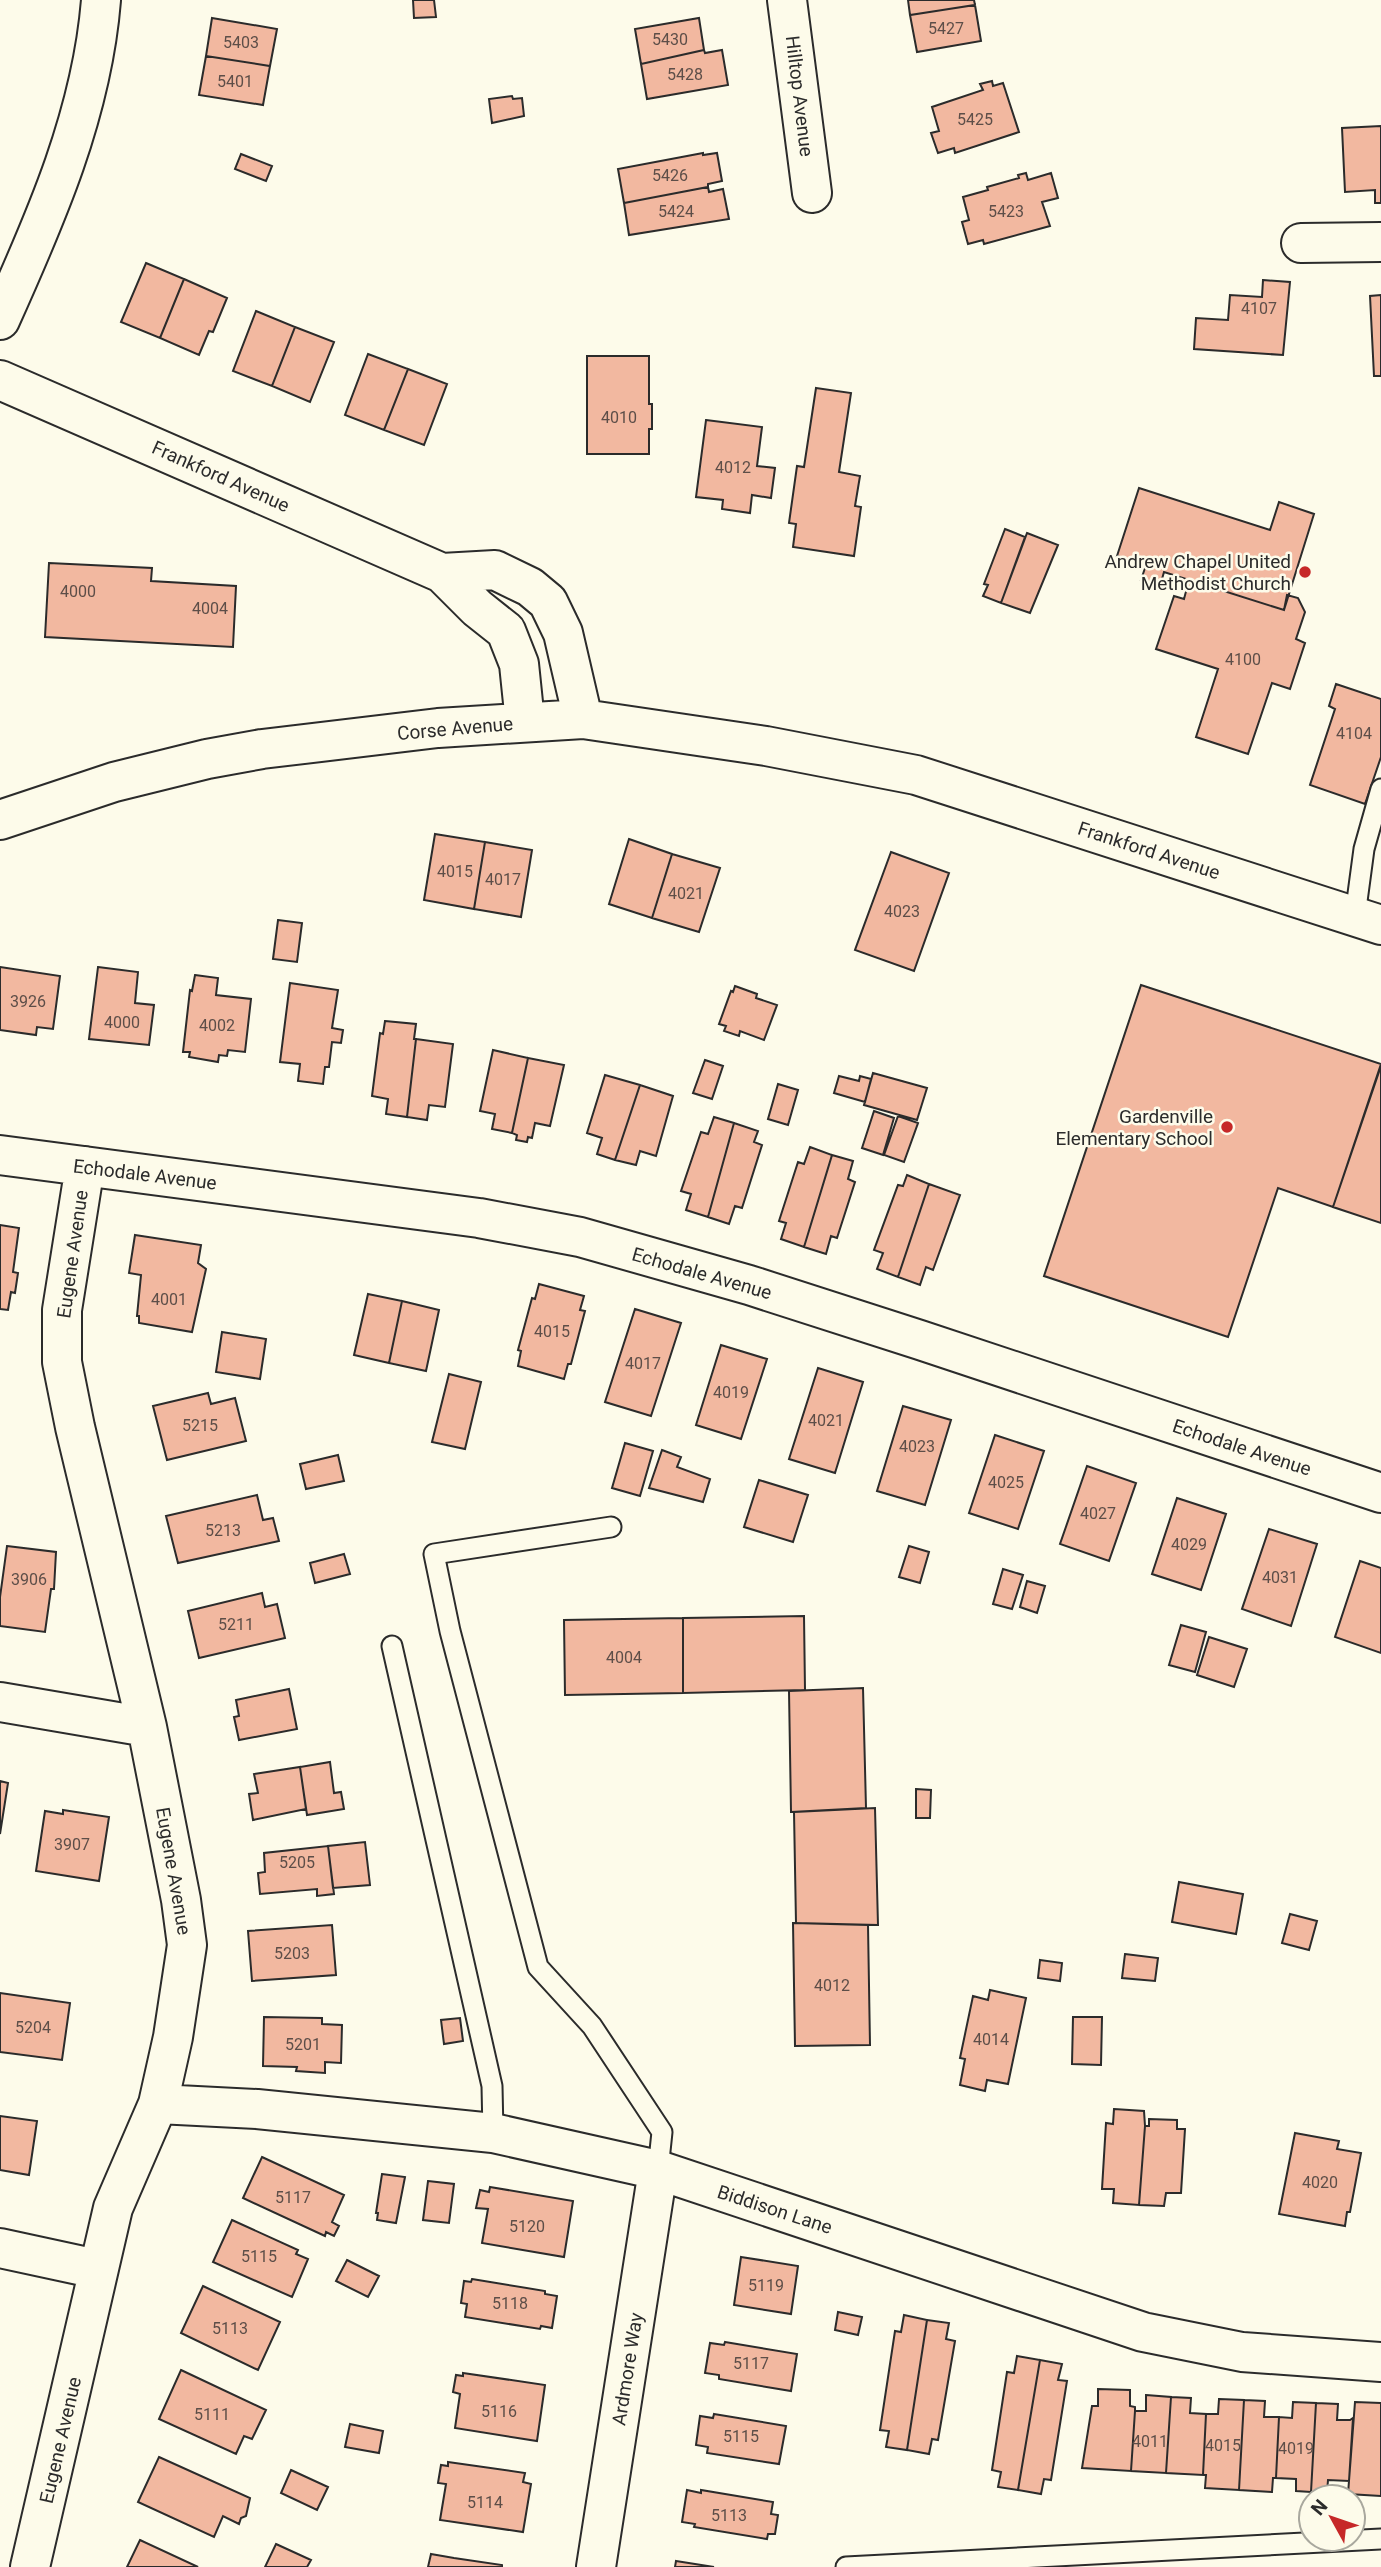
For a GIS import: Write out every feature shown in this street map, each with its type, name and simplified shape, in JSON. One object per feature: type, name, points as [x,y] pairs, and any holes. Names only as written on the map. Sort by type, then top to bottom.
[{"type":"street","points":[[0,320],[74,142],[88,82],[102,0]]},
{"type":"street","name":"Hilltop Avenue","points":[[787,0],[812,193]]},
{"type":"street","points":[[1301,243],[1381,242]]},
{"type":"street","name":"Frankford Avenue","points":[[0,380],[442,573],[477,608],[506,631],[519,664],[525,722]]},
{"type":"street","name":"Frankford Avenue","points":[[442,573],[495,570],[530,587],[548,603],[563,633],[583,719]]},
{"type":"street","name":"Corse Avenue","points":[[0,820],[114,782],[262,749],[438,728],[583,719],[754,744],[916,775]]},
{"type":"street","name":"Frankford Avenue","points":[[916,775],[1368,920]]},
{"type":"street","name":"Echodale Avenue","points":[[0,1155],[479,1218],[580,1237],[748,1285],[907,1335],[1381,1493]]},
{"type":"street","name":"Eugene Avenue","points":[[30,2567],[113,2208],[158,2104],[173,2037],[187,1945],[181,1900],[146,1727],[62,1362],[61,1310],[85,1166]]},
{"type":"street","points":[[0,1702],[146,1727]]},
{"type":"street","name":"Biddison Lane","points":[[158,2104],[257,2109],[494,2133],[657,2170],[1143,2332],[1242,2352],[1381,2362]]},
{"type":"street","name":"Ardmore Way","points":[[596,2567],[657,2170]]},
{"type":"street","points":[[0,2248],[97,2269]]},
{"type":"lane","points":[[1368,920],[1364,849],[1381,789]]},
{"type":"lane","points":[[611,1527],[434,1554],[450,1631],[538,1967],[592,2026],[662,2132],[657,2170]]},
{"type":"lane","points":[[393,1646],[492,2086],[494,2133]]},
{"type":"lane","points":[[846,2567],[1381,2539]]},
{"type":"building","points":[[413,0],[434,0],[436,17],[414,18]]},
{"type":"building","points":[[908,0],[974,0],[975,5],[910,15]]},
{"type":"building","points":[[975,5],[981,41],[917,52],[910,15]]},
{"type":"building","points":[[212,18],[277,29],[270,66],[206,56]]},
{"type":"building","points":[[699,18],[704,50],[641,64],[635,29]]},
{"type":"building","points":[[704,50],[705,53],[722,50],[728,85],[647,99],[641,64]]},
{"type":"building","points":[[206,56],[270,66],[263,105],[199,95]]},
{"type":"building","points":[[992,81],[993,86],[1003,83],[1019,132],[955,153],[954,148],[938,153],[931,133],[939,131],[932,107],[983,90],[980,84]]},
{"type":"building","points":[[512,96],[513,99],[522,98],[524,116],[492,123],[489,99]]},
{"type":"building","points":[[1381,126],[1381,203],[1375,203],[1375,190],[1345,192],[1342,128]]},
{"type":"building","points":[[703,153],[717,153],[722,181],[708,184],[708,187],[624,203],[618,169]]},
{"type":"building","points":[[241,154],[272,166],[266,181],[235,169]]},
{"type":"building","points":[[1026,173],[1028,180],[1051,173],[1058,198],[1042,202],[1050,226],[984,244],[983,240],[968,244],[962,222],[969,220],[963,197],[988,190],[987,187],[1019,178],[1018,175]]},
{"type":"building","points":[[708,187],[709,192],[723,189],[729,219],[629,235],[624,203]]},
{"type":"building","points":[[146,263],[184,279],[160,338],[121,322]]},
{"type":"building","points":[[184,279],[227,298],[213,332],[209,331],[199,355],[160,338]]},
{"type":"building","points":[[1263,280],[1290,282],[1283,355],[1194,349],[1196,318],[1228,320],[1230,295],[1262,297]]},
{"type":"building","points":[[1381,295],[1381,376],[1374,376],[1370,296]]},
{"type":"building","points":[[256,311],[295,327],[272,386],[233,371]]},
{"type":"building","points":[[295,327],[334,342],[310,402],[272,386]]},
{"type":"building","points":[[368,354],[408,369],[384,430],[345,415]]},
{"type":"building","points":[[587,356],[649,356],[652,429],[649,429],[649,454],[587,454]]},
{"type":"building","points":[[408,369],[447,384],[424,445],[384,430]]},
{"type":"building","points":[[816,388],[851,393],[839,472],[860,476],[855,506],[861,507],[854,556],[793,547],[796,524],[789,523],[797,466],[804,467]]},
{"type":"building","points":[[706,420],[762,427],[757,466],[775,468],[771,498],[752,495],[750,513],[722,509],[723,500],[696,497]]},
{"type":"building","points":[[1139,488],[1270,530],[1279,502],[1314,514],[1284,610],[1164,572],[1160,586],[1141,580],[1146,565],[1117,556]]},
{"type":"building","points":[[1005,529],[1025,537],[1001,603],[983,596],[988,585],[984,584]]},
{"type":"building","points":[[1027,533],[1058,545],[1030,613],[1001,603]]},
{"type":"building","points":[[49,563],[152,568],[151,581],[236,586],[233,647],[45,637]]},
{"type":"building","points":[[1189,580],[1284,610],[1287,595],[1298,598],[1305,612],[1296,639],[1305,643],[1290,689],[1272,683],[1248,754],[1196,737],[1218,669],[1156,649],[1174,596],[1184,599]]},
{"type":"building","points":[[1336,684],[1381,699],[1381,757],[1365,804],[1310,785],[1335,709],[1329,706]]},
{"type":"building","points":[[435,834],[485,842],[474,909],[424,900]]},
{"type":"building","points":[[629,839],[672,854],[652,918],[609,904]]},
{"type":"building","points":[[485,842],[532,850],[521,917],[474,909]]},
{"type":"building","points":[[891,852],[949,873],[914,971],[855,950]]},
{"type":"building","points":[[672,854],[720,868],[699,932],[652,918]]},
{"type":"building","points":[[278,920],[302,923],[297,962],[273,959]]},
{"type":"building","points":[[0,967],[60,976],[53,1029],[37,1027],[36,1035],[0,1030]]},
{"type":"building","points":[[98,967],[138,972],[135,1003],[154,1005],[149,1045],[89,1039]]},
{"type":"building","points":[[195,975],[218,978],[216,995],[251,999],[245,1052],[228,1050],[227,1056],[219,1055],[218,1062],[189,1057],[190,1052],[183,1052],[190,990],[192,991]]},
{"type":"building","points":[[290,983],[338,990],[332,1028],[343,1030],[341,1043],[332,1042],[329,1067],[325,1067],[323,1084],[298,1081],[300,1064],[280,1062]]},
{"type":"building","name":"Gardenville Elementary School","points":[[1141,985],[1381,1064],[1333,1207],[1278,1188],[1228,1337],[1044,1276]]},
{"type":"building","points":[[735,986],[757,994],[756,998],[777,1005],[764,1040],[740,1031],[739,1036],[724,1031],[726,1026],[719,1024]]},
{"type":"building","points":[[385,1021],[416,1024],[407,1117],[386,1114],[388,1099],[372,1096],[380,1033],[383,1034]]},
{"type":"building","points":[[416,1039],[453,1044],[445,1107],[429,1105],[427,1120],[407,1117]]},
{"type":"building","points":[[493,1050],[528,1058],[512,1133],[492,1129],[495,1114],[480,1111]]},
{"type":"building","points":[[528,1058],[564,1065],[550,1126],[535,1123],[532,1138],[528,1137],[527,1142],[516,1140],[517,1135],[512,1133]]},
{"type":"building","points":[[705,1060],[723,1066],[712,1099],[693,1093]]},
{"type":"building","points":[[1381,1066],[1381,1223],[1333,1207]]},
{"type":"building","points":[[873,1073],[927,1088],[917,1120],[864,1105]]},
{"type":"building","points":[[605,1075],[640,1085],[615,1160],[597,1154],[602,1138],[587,1133]]},
{"type":"building","points":[[839,1076],[859,1081],[860,1076],[871,1079],[865,1102],[834,1093]]},
{"type":"building","points":[[778,1084],[798,1090],[788,1125],[768,1119]]},
{"type":"building","points":[[640,1085],[673,1096],[656,1156],[640,1151],[636,1165],[615,1160]]},
{"type":"building","points":[[874,1111],[894,1118],[883,1155],[862,1148]]},
{"type":"building","points":[[898,1116],[918,1123],[904,1162],[884,1155]]},
{"type":"building","points":[[714,1117],[734,1123],[708,1217],[686,1210],[691,1194],[681,1191],[701,1132],[708,1134]]},
{"type":"building","points":[[734,1123],[758,1131],[754,1142],[762,1145],[742,1208],[735,1206],[729,1224],[708,1217]]},
{"type":"building","points":[[810,1147],[832,1155],[804,1247],[781,1239],[786,1223],[779,1221],[798,1162],[804,1164]]},
{"type":"building","points":[[832,1155],[853,1161],[848,1179],[855,1182],[837,1238],[831,1236],[826,1254],[804,1247]]},
{"type":"building","points":[[907,1175],[929,1184],[898,1277],[877,1269],[883,1253],[874,1250],[898,1185],[903,1186]]},
{"type":"building","points":[[929,1184],[960,1195],[933,1270],[926,1267],[920,1285],[898,1277]]},
{"type":"building","points":[[0,1225],[19,1228],[13,1272],[18,1273],[15,1293],[11,1292],[8,1310],[0,1309]]},
{"type":"building","points":[[135,1235],[201,1245],[198,1263],[206,1269],[192,1332],[139,1323],[137,1316],[141,1275],[129,1273]]},
{"type":"building","points":[[539,1284],[584,1296],[580,1310],[585,1311],[571,1364],[568,1364],[564,1379],[518,1366],[521,1351],[518,1350],[532,1298],[535,1299]]},
{"type":"building","points":[[368,1294],[402,1301],[389,1363],[354,1355]]},
{"type":"building","points":[[402,1301],[439,1310],[426,1371],[389,1363]]},
{"type":"building","points":[[635,1309],[681,1323],[651,1416],[605,1402]]},
{"type":"building","points":[[222,1332],[266,1339],[260,1379],[216,1372]]},
{"type":"building","points":[[721,1345],[767,1359],[741,1439],[696,1425]]},
{"type":"building","points":[[818,1368],[863,1382],[835,1473],[789,1459]]},
{"type":"building","points":[[449,1374],[481,1382],[465,1449],[432,1442]]},
{"type":"building","points":[[208,1393],[211,1404],[235,1398],[246,1441],[167,1460],[153,1406]]},
{"type":"building","points":[[903,1406],[951,1420],[925,1505],[877,1491]]},
{"type":"building","points":[[995,1435],[1044,1451],[1018,1529],[969,1513]]},
{"type":"building","points":[[625,1443],[653,1451],[640,1496],[612,1488]]},
{"type":"building","points":[[662,1450],[681,1457],[677,1467],[710,1479],[703,1502],[649,1488]]},
{"type":"building","points":[[338,1455],[344,1481],[306,1489],[300,1464]]},
{"type":"building","points":[[1087,1466],[1136,1483],[1109,1561],[1060,1544]]},
{"type":"building","points":[[759,1480],[808,1495],[793,1542],[744,1527]]},
{"type":"building","points":[[257,1495],[263,1520],[273,1518],[279,1541],[178,1563],[166,1516]]},
{"type":"building","points":[[1177,1498],[1226,1514],[1201,1590],[1152,1574]]},
{"type":"building","points":[[1269,1529],[1317,1544],[1291,1626],[1242,1609]]},
{"type":"building","points":[[7,1546],[56,1552],[54,1589],[51,1589],[45,1632],[0,1626],[0,1597]]},
{"type":"building","points":[[909,1546],[929,1552],[920,1583],[899,1577]]},
{"type":"building","points":[[344,1554],[350,1574],[315,1583],[310,1563]]},
{"type":"building","points":[[1360,1561],[1381,1568],[1381,1653],[1335,1637]]},
{"type":"building","points":[[1003,1569],[1023,1575],[1012,1609],[993,1604]]},
{"type":"building","points":[[1027,1581],[1045,1586],[1037,1613],[1020,1607]]},
{"type":"building","points":[[262,1593],[265,1607],[277,1604],[285,1638],[199,1658],[188,1611]]},
{"type":"building","points":[[804,1616],[805,1690],[683,1693],[683,1618]]},
{"type":"building","points":[[683,1618],[683,1693],[565,1695],[564,1620]]},
{"type":"building","points":[[1181,1625],[1206,1632],[1195,1672],[1169,1665]]},
{"type":"building","points":[[1209,1637],[1247,1649],[1234,1687],[1197,1675]]},
{"type":"building","points":[[863,1688],[866,1808],[791,1812],[789,1691]]},
{"type":"building","points":[[289,1689],[297,1729],[239,1740],[234,1717],[239,1716],[236,1700]]},
{"type":"building","points":[[330,1762],[334,1793],[341,1792],[344,1809],[307,1815],[300,1767]]},
{"type":"building","points":[[300,1767],[306,1809],[253,1820],[249,1794],[258,1793],[254,1774]]},
{"type":"building","points":[[0,1781],[8,1783],[0,1834]]},
{"type":"building","points":[[916,1789],[931,1790],[930,1818],[916,1818]]},
{"type":"building","points":[[875,1808],[878,1925],[796,1923],[794,1812]]},
{"type":"building","points":[[63,1810],[109,1817],[99,1881],[36,1871],[45,1811],[63,1814]]},
{"type":"building","points":[[365,1842],[370,1885],[333,1888],[328,1846]]},
{"type":"building","points":[[328,1846],[334,1894],[317,1896],[317,1889],[260,1894],[258,1873],[265,1872],[264,1853]]},
{"type":"building","points":[[1179,1882],[1243,1894],[1236,1934],[1172,1922]]},
{"type":"building","points":[[1290,1914],[1317,1921],[1309,1950],[1282,1943]]},
{"type":"building","points":[[793,1923],[868,1925],[870,2045],[795,2046]]},
{"type":"building","points":[[332,1925],[336,1975],[252,1981],[248,1931]]},
{"type":"building","points":[[1125,1954],[1158,1958],[1155,1981],[1122,1978]]},
{"type":"building","points":[[1040,1960],[1062,1963],[1060,1981],[1038,1978]]},
{"type":"building","points":[[990,1990],[1026,1998],[1008,2084],[987,2080],[985,2091],[960,2085],[965,2059],[960,2058],[973,1996],[988,2000]]},
{"type":"building","points":[[0,1993],[70,2003],[62,2060],[0,2052]]},
{"type":"building","points":[[264,2017],[322,2018],[322,2024],[342,2025],[341,2063],[325,2062],[325,2073],[296,2071],[297,2067],[263,2066]]},
{"type":"building","points":[[1073,2017],[1102,2017],[1101,2065],[1072,2064]]},
{"type":"building","points":[[460,2018],[463,2041],[444,2044],[441,2020]]},
{"type":"building","points":[[1114,2109],[1144,2111],[1139,2205],[1113,2203],[1114,2189],[1102,2189],[1106,2123],[1113,2124]]},
{"type":"building","points":[[0,2116],[37,2121],[29,2175],[0,2170]]},
{"type":"building","points":[[1149,2119],[1177,2120],[1177,2129],[1185,2129],[1181,2193],[1166,2193],[1164,2206],[1139,2205],[1145,2126],[1149,2126]]},
{"type":"building","points":[[1295,2133],[1339,2141],[1337,2149],[1361,2153],[1345,2226],[1279,2214]]},
{"type":"building","points":[[262,2157],[344,2195],[332,2222],[339,2226],[334,2236],[326,2232],[325,2236],[243,2198]]},
{"type":"building","points":[[382,2174],[405,2177],[396,2223],[377,2220]]},
{"type":"building","points":[[428,2181],[454,2184],[449,2223],[423,2220]]},
{"type":"building","points":[[490,2187],[573,2201],[564,2257],[482,2243],[488,2209],[476,2208],[480,2190],[489,2192]]},
{"type":"building","points":[[232,2220],[298,2250],[296,2254],[308,2259],[292,2297],[213,2262]]},
{"type":"building","points":[[741,2257],[798,2266],[791,2314],[734,2305]]},
{"type":"building","points":[[347,2260],[379,2276],[368,2297],[336,2281]]},
{"type":"building","points":[[472,2279],[545,2291],[545,2294],[557,2296],[552,2328],[541,2326],[540,2329],[465,2317],[467,2304],[461,2303],[464,2281],[471,2282]]},
{"type":"building","points":[[203,2286],[280,2322],[258,2370],[181,2333]]},
{"type":"building","points":[[838,2312],[862,2317],[858,2335],[835,2330]]},
{"type":"building","points":[[904,2315],[927,2320],[907,2450],[886,2447],[889,2431],[880,2430],[895,2331],[901,2332]]},
{"type":"building","points":[[927,2320],[949,2323],[946,2339],[955,2341],[938,2440],[932,2439],[929,2454],[907,2450]]},
{"type":"building","points":[[725,2342],[797,2354],[791,2391],[719,2379],[719,2375],[705,2373],[710,2343],[724,2345]]},
{"type":"building","points":[[1017,2356],[1040,2360],[1018,2490],[998,2487],[1001,2472],[992,2470],[1007,2372],[1014,2373]]},
{"type":"building","points":[[1040,2360],[1062,2364],[1058,2380],[1067,2381],[1051,2480],[1044,2479],[1041,2494],[1018,2490]]},
{"type":"building","points":[[181,2370],[266,2410],[252,2439],[244,2436],[236,2454],[159,2419]]},
{"type":"building","points":[[463,2373],[545,2385],[537,2441],[455,2428],[460,2394],[453,2392],[456,2375],[463,2376]]},
{"type":"building","points":[[1098,2389],[1130,2390],[1130,2406],[1135,2407],[1131,2471],[1082,2468],[1092,2406],[1098,2406]]},
{"type":"building","points":[[1146,2395],[1171,2397],[1166,2473],[1131,2471],[1135,2411],[1146,2411]]},
{"type":"building","points":[[1171,2397],[1191,2398],[1190,2413],[1206,2414],[1203,2475],[1166,2473]]},
{"type":"building","points":[[1219,2399],[1244,2400],[1239,2490],[1205,2488],[1206,2475],[1203,2475],[1206,2414],[1218,2414]]},
{"type":"building","points":[[1244,2400],[1265,2401],[1264,2417],[1279,2417],[1276,2478],[1273,2478],[1272,2492],[1239,2490]]},
{"type":"building","points":[[1293,2402],[1316,2403],[1312,2483],[1297,2483],[1297,2491],[1296,2479],[1276,2478],[1279,2417],[1292,2418]]},
{"type":"building","points":[[1355,2402],[1381,2403],[1381,2496],[1367,2495],[1367,2483],[1349,2483]]},
{"type":"building","points":[[1316,2403],[1338,2404],[1337,2420],[1353,2418],[1349,2481],[1328,2480],[1328,2483],[1312,2483]]},
{"type":"building","points":[[714,2414],[786,2426],[779,2464],[707,2453],[708,2447],[696,2445],[700,2416],[713,2418]]},
{"type":"building","points":[[350,2424],[383,2431],[379,2453],[345,2447]]},
{"type":"building","points":[[159,2457],[250,2498],[246,2516],[241,2518],[239,2524],[223,2516],[214,2537],[138,2502]]},
{"type":"building","points":[[448,2462],[525,2473],[523,2482],[531,2484],[523,2532],[440,2520],[446,2484],[438,2483],[441,2465],[448,2466]]},
{"type":"building","points":[[291,2470],[328,2487],[317,2510],[281,2493]]},
{"type":"building","points":[[687,2490],[773,2502],[771,2514],[778,2515],[775,2534],[768,2534],[767,2539],[694,2527],[695,2524],[682,2522]]},
{"type":"building","points":[[140,2540],[198,2567],[127,2567]]},
{"type":"building","points":[[276,2544],[311,2560],[307,2567],[265,2567]]},
{"type":"building","points":[[431,2554],[502,2565],[502,2567],[428,2567]]},
{"type":"building","points":[[676,2561],[714,2567],[675,2567]]},
{"type":"place","name":"Andrew Chapel United Methodist Church","points":[[1305,572]]},
{"type":"place","name":"Gardenville Elementary School","points":[[1227,1127]]}]
